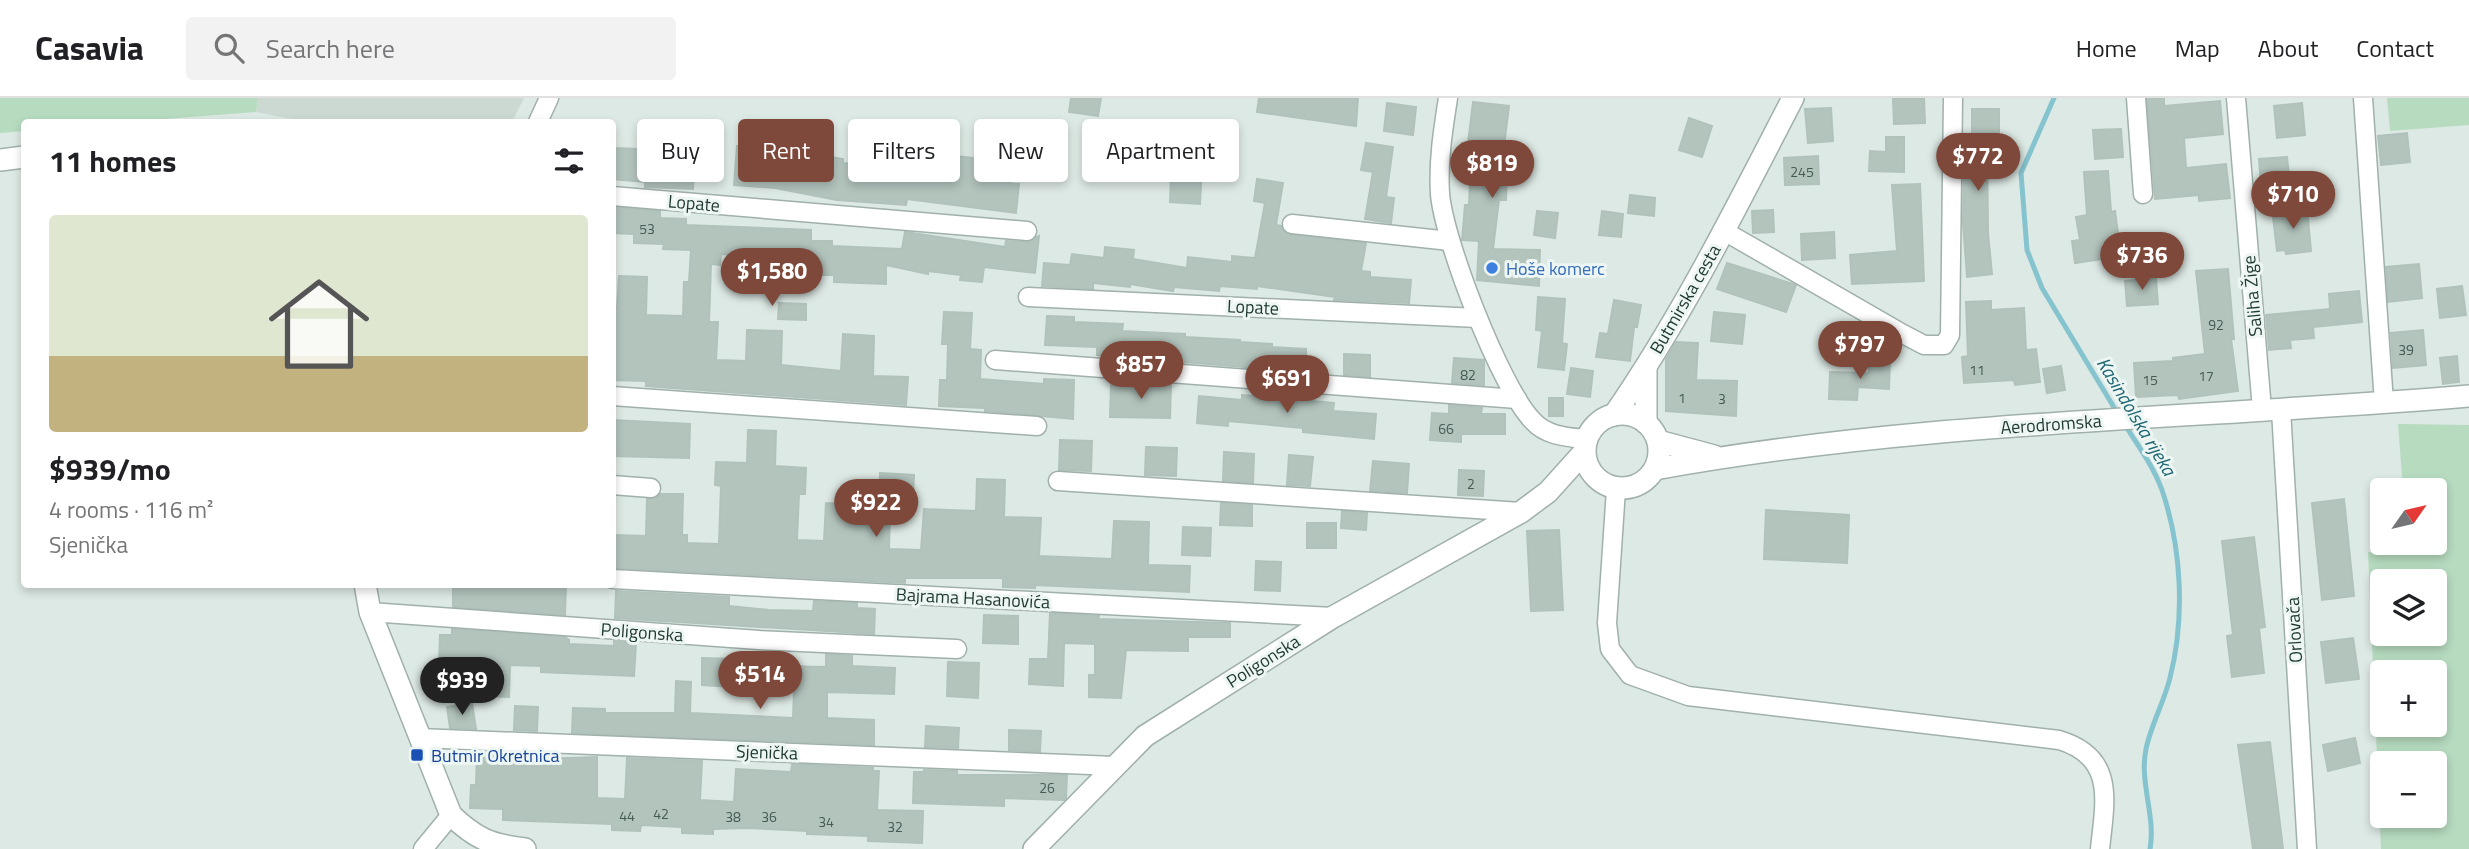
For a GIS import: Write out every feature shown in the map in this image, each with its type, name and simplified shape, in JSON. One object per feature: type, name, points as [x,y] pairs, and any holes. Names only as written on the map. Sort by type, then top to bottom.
[{"type":"street","points":[[539,119],[549,98]]},
{"type":"street","points":[[1448,98],[1439,156],[1440,196],[1450,241],[1478,318],[1517,398],[1532,420],[1545,431],[1585,446]]},
{"type":"street","name":"Butmirska cesta","points":[[1614,415],[1646,368],[1724,231],[1793,98]]},
{"type":"street","name":"Butmirska cesta","points":[[1724,231],[1924,345],[1944,345],[1950,335],[1953,98]]},
{"type":"street","points":[[2136,98],[2143,194]]},
{"type":"street","name":"Saliha Žige","points":[[2236,98],[2272,410]]},
{"type":"street","points":[[2363,98],[2384,403]]},
{"type":"street","points":[[0,160],[21,157]]},
{"type":"street","name":"Lopate","points":[[616,196],[1027,231]]},
{"type":"street","points":[[1292,224],[1450,241]]},
{"type":"street","name":"Lopate","points":[[1028,297],[1478,318]]},
{"type":"street","points":[[995,360],[1517,398]]},
{"type":"street","name":"Butmirska cesta","points":[[1646,368],[1652,432]]},
{"type":"street","points":[[616,396],[1037,426]]},
{"type":"street","name":"Aerodromska","points":[[1655,469],[1719,457],[2079,422],[2469,396]]},
{"type":"street","name":"Orlovača","points":[[2272,410],[2307,849]]},
{"type":"street","points":[[1627,414],[1652,432],[1655,469],[1642,483],[1616,489],[1593,476],[1585,446],[1601,419],[1627,414]]},
{"type":"street","name":"Aerodromska","points":[[1652,432],[1719,457]]},
{"type":"street","name":"Poligonska","points":[[1034,849],[1053,833],[1145,736],[1333,617],[1521,512],[1548,492],[1585,446]]},
{"type":"street","name":"Poligonska","points":[[1548,492],[1593,476]]},
{"type":"street","points":[[1058,481],[1521,512]]},
{"type":"street","points":[[616,485],[651,488]]},
{"type":"street","points":[[1616,489],[1607,623],[1610,649],[1630,675],[1688,696],[2059,740],[2075,745],[2089,754],[2103,782],[2105,800],[2100,849]]},
{"type":"street","name":"Bajrama Hasanovića","points":[[616,579],[1333,617]]},
{"type":"street","points":[[366,588],[370,612],[451,815],[474,836],[501,846],[525,849]]},
{"type":"street","name":"Poligonska","points":[[370,612],[759,640],[957,649]]},
{"type":"street","name":"Sjenička","points":[[419,738],[1115,765]]},
{"type":"street","points":[[423,849],[451,815]]},
{"type":"shaded area","points":[[258,98],[524,98],[514,119],[292,119],[256,112]]},
{"type":"green space","points":[[0,98],[258,98],[256,112],[164,119],[21,119],[21,131],[0,133]]},
{"type":"green space","points":[[2387,98],[2469,98],[2469,125],[2390,131]]},
{"type":"green space","points":[[2398,424],[2469,425],[2469,849],[2381,849],[2380,828],[2447,828],[2447,751],[2377,751],[2376,737],[2447,737],[2447,660],[2373,660],[2372,646],[2447,646],[2447,569],[2370,569],[2370,598],[2368,552],[2370,555],[2447,555],[2447,478],[2402,478]]},
{"type":"building","points":[[1071,98],[1101,98],[1098,116],[1069,112]]},
{"type":"building","points":[[1259,98],[1358,98],[1356,126],[1257,112]]},
{"type":"building","points":[[1893,98],[1924,98],[1925,123],[1894,124]]},
{"type":"building","points":[[2147,98],[2164,98],[2164,106],[2220,101],[2223,134],[2184,138],[2186,168],[2226,164],[2230,198],[2199,201],[2199,195],[2155,199]]},
{"type":"building","points":[[1473,102],[1509,106],[1501,171],[1507,171],[1506,200],[1499,200],[1493,249],[1540,250],[1539,286],[1477,280],[1479,241],[1462,240],[1465,205],[1469,205],[1471,160],[1461,159],[1462,143],[1468,143]]},
{"type":"building","points":[[1387,103],[1416,107],[1413,135],[1384,131]]},
{"type":"building","points":[[2302,103],[2305,135],[2277,138],[2274,106]]},
{"type":"building","points":[[1831,108],[1833,141],[1808,143],[1805,109]]},
{"type":"building","points":[[1972,109],[1999,109],[1999,138],[1987,137],[1988,233],[1992,274],[1967,277],[1963,223],[1964,155],[1972,154]]},
{"type":"building","points":[[1689,118],[1712,126],[1702,157],[1679,150]]},
{"type":"building","points":[[2121,129],[2123,157],[2095,159],[2093,130]]},
{"type":"building","points":[[2407,133],[2410,162],[2381,165],[2378,136]]},
{"type":"building","points":[[1886,137],[1904,137],[1904,172],[1869,171],[1870,151],[1886,152]]},
{"type":"building","points":[[1366,143],[1393,147],[1386,197],[1394,198],[1391,223],[1365,219],[1373,172],[1361,170]]},
{"type":"building","points":[[737,146],[738,182],[834,182],[834,158],[843,159],[843,163],[848,163],[848,182],[960,182],[960,157],[974,158],[974,182],[1019,184],[1016,213],[907,199],[906,205],[837,200],[775,188],[734,185]]},
{"type":"building","points":[[616,148],[637,149],[637,181],[616,179]]},
{"type":"building","points":[[1818,156],[1819,184],[1785,185],[1784,158]]},
{"type":"building","points":[[2287,157],[2290,183],[2261,186],[2259,159]]},
{"type":"building","points":[[2108,171],[2111,212],[2115,211],[2119,241],[2101,243],[2103,259],[2075,263],[2072,241],[2080,240],[2076,217],[2087,215],[2084,172]]},
{"type":"building","points":[[1257,179],[1283,183],[1276,225],[1281,226],[1285,233],[1366,243],[1361,271],[1370,272],[1370,277],[1411,280],[1409,303],[1334,300],[1335,297],[1257,286],[1257,289],[1220,286],[1219,291],[1174,287],[1173,291],[1130,284],[1130,287],[1093,283],[1093,289],[1042,286],[1044,263],[1070,265],[1072,254],[1104,258],[1105,247],[1134,250],[1133,259],[1187,268],[1188,257],[1232,262],[1232,256],[1255,258],[1265,203],[1254,201]]},
{"type":"building","points":[[645,182],[693,182],[693,189],[645,187]]},
{"type":"building","points":[[1171,182],[1201,182],[1200,204],[1170,202]]},
{"type":"building","points":[[1920,184],[1924,281],[1852,284],[1850,255],[1897,251],[1892,185]]},
{"type":"building","points":[[1630,195],[1655,198],[1654,216],[1628,213]]},
{"type":"building","points":[[616,207],[660,211],[660,218],[686,219],[686,225],[811,230],[811,241],[832,241],[832,246],[902,249],[905,232],[1005,247],[1006,241],[1027,242],[1039,236],[1035,273],[984,267],[982,282],[960,280],[961,275],[928,271],[928,274],[886,265],[886,284],[834,282],[834,275],[810,275],[810,261],[721,254],[720,265],[711,264],[709,322],[718,322],[716,360],[746,361],[747,330],[782,331],[781,365],[841,371],[843,334],[874,336],[873,376],[908,377],[906,405],[646,386],[646,381],[616,380],[619,276],[647,277],[646,315],[683,316],[684,282],[689,282],[691,250],[663,249],[664,244],[634,243],[634,234],[616,233]]},
{"type":"building","points":[[2307,208],[2311,251],[2286,254],[2285,250],[2277,251],[2273,217],[2282,216],[2281,210]]},
{"type":"building","points":[[1773,210],[1774,232],[1753,233],[1752,211]]},
{"type":"building","points":[[1537,211],[1558,213],[1555,238],[1534,235]]},
{"type":"building","points":[[1602,211],[1623,214],[1621,237],[1599,235]]},
{"type":"building","points":[[1834,232],[1835,258],[1802,260],[1801,234]]},
{"type":"building","points":[[1727,263],[1796,285],[1786,312],[1717,289]]},
{"type":"building","points":[[2419,264],[2422,298],[2388,302],[2386,267]]},
{"type":"building","points":[[2228,269],[2234,339],[2231,339],[2238,391],[2179,399],[2178,395],[2136,397],[2134,363],[2173,361],[2173,358],[2205,354],[2196,271]]},
{"type":"building","points":[[2156,278],[2158,304],[2127,306],[2125,281]]},
{"type":"building","points":[[2462,286],[2466,315],[2440,318],[2437,289]]},
{"type":"building","points":[[2359,291],[2362,322],[2313,327],[2314,338],[2290,340],[2291,348],[2269,350],[2266,315],[2330,309],[2329,294]]},
{"type":"building","points":[[1538,297],[1565,299],[1562,343],[1567,344],[1564,370],[1538,367],[1542,331],[1536,330]]},
{"type":"building","points":[[1614,300],[1641,305],[1637,327],[1634,327],[1630,361],[1596,357],[1600,333],[1608,334]]},
{"type":"building","points":[[1991,301],[1991,310],[2024,308],[2026,350],[2036,349],[2040,382],[2015,385],[2014,380],[1964,383],[1962,357],[1968,356],[1966,302]]},
{"type":"building","points":[[779,303],[806,304],[806,320],[778,319]]},
{"type":"building","points":[[944,312],[972,313],[970,349],[981,350],[980,379],[1044,384],[1044,379],[1074,380],[1073,419],[985,411],[985,408],[939,406],[940,380],[947,380],[948,344],[942,344]]},
{"type":"building","points":[[1714,312],[1745,315],[1742,344],[1711,341]]},
{"type":"building","points":[[1047,316],[1074,317],[1074,322],[1123,324],[1122,331],[1185,334],[1185,337],[1240,340],[1272,344],[1272,347],[1306,349],[1306,372],[1097,355],[1097,347],[1045,345]]},
{"type":"building","points":[[2423,330],[2426,365],[2393,368],[2391,333]]},
{"type":"building","points":[[1676,342],[1698,343],[1696,380],[1737,381],[1736,416],[1666,411],[1666,359]]},
{"type":"building","points":[[1344,354],[1370,355],[1370,377],[1344,375]]},
{"type":"building","points":[[2457,356],[2459,382],[2443,384],[2440,358]]},
{"type":"building","points":[[1454,358],[1484,360],[1484,385],[1452,383]]},
{"type":"building","points":[[1869,359],[1890,360],[1889,389],[1858,387],[1857,400],[1829,399],[1830,372],[1869,373]]},
{"type":"building","points":[[2061,366],[2065,390],[2047,393],[2043,369]]},
{"type":"building","points":[[1571,368],[1593,371],[1590,397],[1567,394]]},
{"type":"building","points":[[1111,384],[1171,385],[1170,418],[1110,417]]},
{"type":"building","points":[[1242,395],[1334,403],[1333,411],[1376,414],[1374,439],[1303,432],[1303,428],[1228,421],[1228,426],[1197,423],[1199,396],[1242,400]]},
{"type":"building","points":[[1549,398],[1563,398],[1563,416],[1549,416]]},
{"type":"building","points":[[1449,405],[1482,408],[1481,414],[1505,414],[1505,434],[1461,434],[1461,442],[1430,440],[1432,413],[1449,414]]},
{"type":"building","points":[[616,420],[690,424],[689,458],[616,456]]},
{"type":"building","points":[[748,430],[776,431],[775,466],[806,468],[805,494],[799,494],[797,540],[824,541],[826,503],[847,504],[847,508],[890,509],[889,549],[921,550],[924,509],[976,511],[977,479],[1005,480],[1004,517],[1041,518],[1039,556],[1112,559],[1114,521],[1149,522],[1148,565],[1190,566],[1189,592],[1035,585],[1035,588],[1003,587],[1003,578],[905,578],[905,583],[617,568],[616,535],[646,536],[647,499],[661,494],[683,494],[682,535],[687,535],[687,543],[719,544],[721,486],[715,485],[716,462],[747,463]]},
{"type":"building","points":[[1060,440],[1092,441],[1091,471],[1059,470]]},
{"type":"building","points":[[1146,447],[1177,448],[1176,476],[1145,475]]},
{"type":"building","points":[[1224,452],[1254,454],[1253,483],[1223,481]]},
{"type":"building","points":[[1289,455],[1313,457],[1310,486],[1287,485]]},
{"type":"building","points":[[1373,461],[1409,464],[1407,493],[1370,491]]},
{"type":"building","points":[[1459,470],[1484,471],[1483,496],[1458,495]]},
{"type":"building","points":[[880,473],[914,475],[913,502],[879,501]]},
{"type":"building","points":[[2344,499],[2354,596],[2322,600],[2312,503]]},
{"type":"building","points":[[1221,503],[1252,505],[1252,526],[1220,525]]},
{"type":"building","points":[[1766,510],[1849,515],[1847,563],[1764,559]]},
{"type":"building","points":[[1342,511],[1367,513],[1366,530],[1341,528]]},
{"type":"building","points":[[1307,523],[1336,523],[1336,548],[1307,548]]},
{"type":"building","points":[[1183,527],[1211,528],[1210,556],[1182,555]]},
{"type":"building","points":[[1559,530],[1563,610],[1531,611],[1527,531]]},
{"type":"building","points":[[2254,537],[2265,627],[2259,628],[2264,673],[2232,677],[2227,636],[2233,635],[2222,541]]},
{"type":"building","points":[[1256,561],[1281,562],[1280,591],[1255,590]]},
{"type":"building","points":[[453,588],[566,588],[565,615],[453,607]]},
{"type":"building","points":[[616,591],[729,597],[729,606],[769,610],[813,611],[814,601],[857,603],[857,608],[875,609],[874,634],[615,618]]},
{"type":"building","points":[[1050,613],[1099,616],[1098,619],[1230,623],[1230,637],[1188,637],[1188,651],[1126,650],[1121,698],[1089,697],[1089,675],[1095,675],[1095,644],[1064,643],[1063,686],[1029,684],[1030,659],[1048,659]]},
{"type":"building","points":[[984,615],[1018,616],[1018,644],[983,643]]},
{"type":"building","points":[[452,629],[565,637],[569,644],[614,646],[614,641],[636,643],[634,676],[541,672],[541,666],[510,665],[509,697],[480,696],[481,665],[439,663],[440,635],[452,635]]},
{"type":"building","points":[[2353,638],[2359,679],[2326,683],[2321,642]]},
{"type":"building","points":[[826,654],[852,656],[852,666],[895,668],[894,694],[827,692],[827,718],[874,720],[874,745],[572,733],[573,708],[605,709],[605,713],[675,713],[676,681],[691,682],[690,713],[793,718],[794,691],[778,691],[779,666],[826,667]]},
{"type":"building","points":[[702,658],[737,659],[736,687],[702,685]]},
{"type":"building","points":[[948,662],[979,663],[978,698],[947,696]]},
{"type":"building","points":[[472,703],[476,729],[450,728],[447,707]]},
{"type":"building","points":[[515,706],[538,707],[537,731],[514,730]]},
{"type":"building","points":[[926,726],[959,728],[958,748],[925,747]]},
{"type":"building","points":[[1009,730],[1041,731],[1040,752],[1009,750]]},
{"type":"building","points":[[2355,738],[2360,763],[2328,771],[2323,745]]},
{"type":"building","points":[[2270,742],[2283,849],[2253,849],[2238,745]]},
{"type":"building","points":[[477,752],[540,754],[540,759],[597,757],[597,798],[625,799],[627,758],[702,761],[700,800],[734,802],[736,769],[791,772],[792,764],[873,768],[873,771],[879,771],[877,810],[923,811],[922,843],[868,841],[868,836],[807,834],[807,831],[747,828],[713,829],[713,834],[682,833],[682,827],[641,825],[640,831],[612,830],[612,824],[503,820],[503,809],[470,808],[471,785],[476,785]]},
{"type":"building","points":[[957,771],[957,775],[1067,775],[1066,798],[1004,798],[1004,806],[913,803],[914,772]]},
{"type":"waterway","name":"Kasindolska rijeka","points":[[2054,98],[2021,173],[2027,250],[2042,288],[2118,414]]},
{"type":"waterway","name":"Kasindolska rijeka","points":[[2125,425],[2162,490],[2174,536],[2179,584],[2175,655],[2148,740],[2144,762],[2151,824],[2150,849]]},
{"type":"place","name":"Hoše komerc","points":[[1492,268]]},
{"type":"place","name":"Butmir Okretnica","points":[[417,755]]}]
